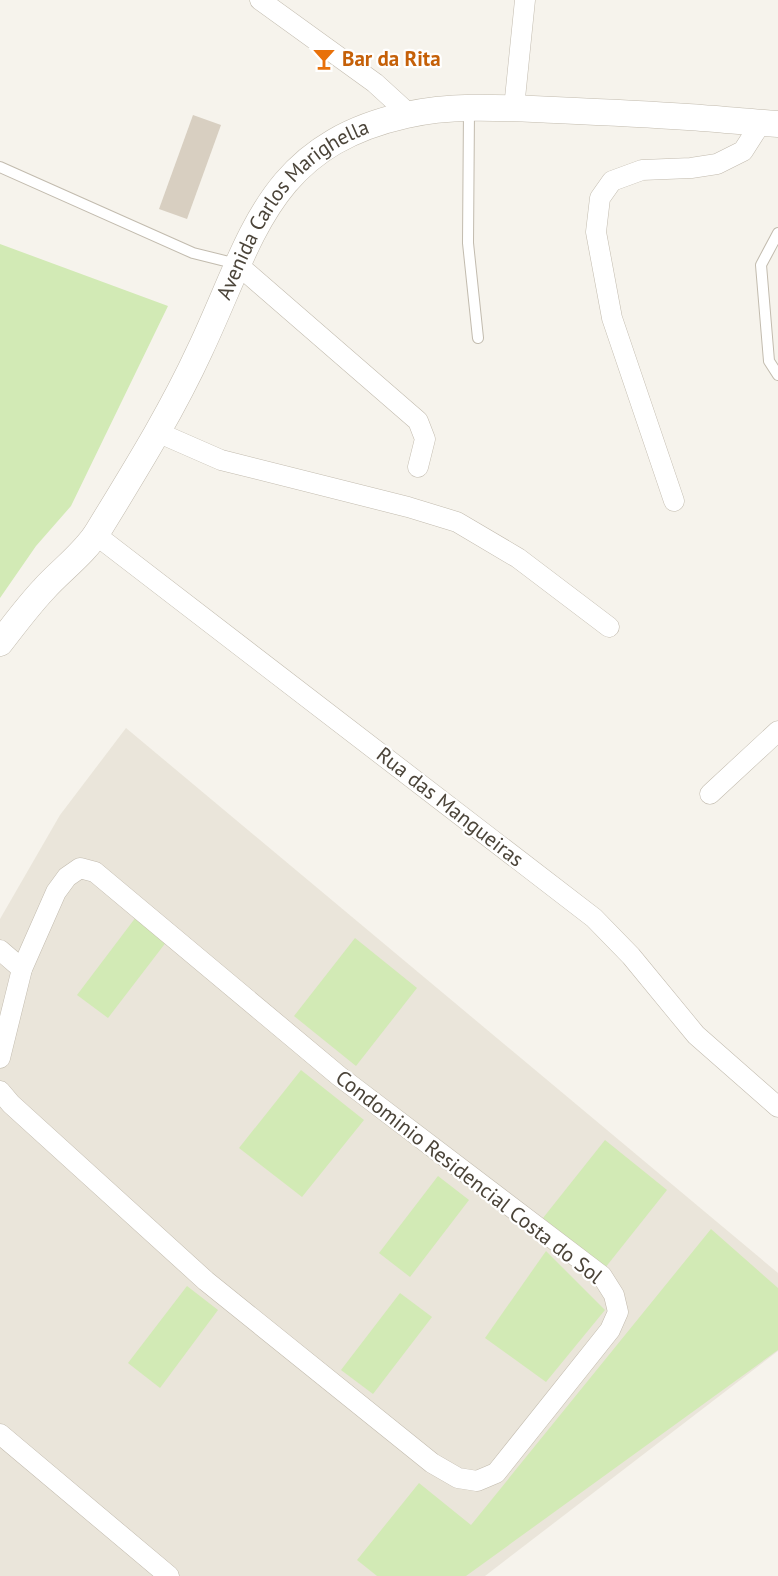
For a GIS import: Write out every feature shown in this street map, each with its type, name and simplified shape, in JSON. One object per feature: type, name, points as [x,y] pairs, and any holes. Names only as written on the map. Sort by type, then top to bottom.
[{"type":"street","points":[[260,0],[302,28],[375,83],[409,114]]},
{"type":"street","points":[[514,108],[525,0]]},
{"type":"street","name":"Avenida Carlos Marighella","points":[[0,643],[43,590],[96,535],[157,432],[200,350],[258,221],[274,197],[311,156],[355,130],[409,114],[469,108],[514,108],[770,123]]},
{"type":"street","points":[[674,501],[612,318],[596,232],[600,198],[612,181],[642,170],[691,168],[717,164],[743,151],[770,123]]},
{"type":"street","points":[[237,264],[418,421],[425,439],[418,467]]},
{"type":"street","points":[[157,432],[221,460],[408,507],[457,522],[518,558],[609,627]]},
{"type":"street","name":"Rua das Mangueiras","points":[[96,535],[594,918],[631,956],[696,1035],[778,1107]]},
{"type":"street","points":[[710,794],[778,731]]},
{"type":"street","name":"Condominio Residencial Costa do Sol","points":[[0,1058],[22,969],[56,892],[67,877],[80,868],[94,872],[339,1076],[602,1276],[614,1295],[618,1312],[610,1330],[496,1473],[477,1481],[458,1478],[432,1463],[206,1281],[11,1104],[0,1091]]},
{"type":"street","points":[[0,950],[22,969]]},
{"type":"street","points":[[0,1434],[170,1576]]},
{"type":"lane","points":[[469,108],[468,243],[478,338]]},
{"type":"lane","points":[[0,167],[193,253],[237,264]]},
{"type":"lane","points":[[778,233],[761,265],[769,361],[778,375]]},
{"type":"shaded area","points":[[126,728],[778,1273],[778,1351],[485,1576],[0,1576],[0,919],[60,815]]},
{"type":"green space","points":[[0,244],[168,306],[71,506],[36,546],[0,598]]},
{"type":"green space","points":[[136,917],[167,941],[108,1018],[77,995]]},
{"type":"green space","points":[[355,938],[417,988],[356,1066],[294,1016]]},
{"type":"green space","points":[[301,1070],[364,1120],[302,1197],[239,1148]]},
{"type":"green space","points":[[605,1140],[667,1190],[605,1268],[543,1218]]},
{"type":"green space","points":[[438,1176],[469,1200],[410,1277],[379,1253]]},
{"type":"green space","points":[[711,1229],[778,1288],[778,1350],[466,1576],[377,1576],[357,1560],[419,1483],[471,1525]]},
{"type":"green space","points":[[546,1251],[605,1310],[546,1382],[485,1338]]},
{"type":"green space","points":[[187,1286],[218,1310],[160,1388],[128,1363]]},
{"type":"green space","points":[[400,1293],[432,1317],[373,1394],[341,1370]]},
{"type":"building","points":[[193,115],[221,125],[187,219],[159,209]]},
{"type":"place","name":"Bar da Rita","points":[[324,59]]}]
